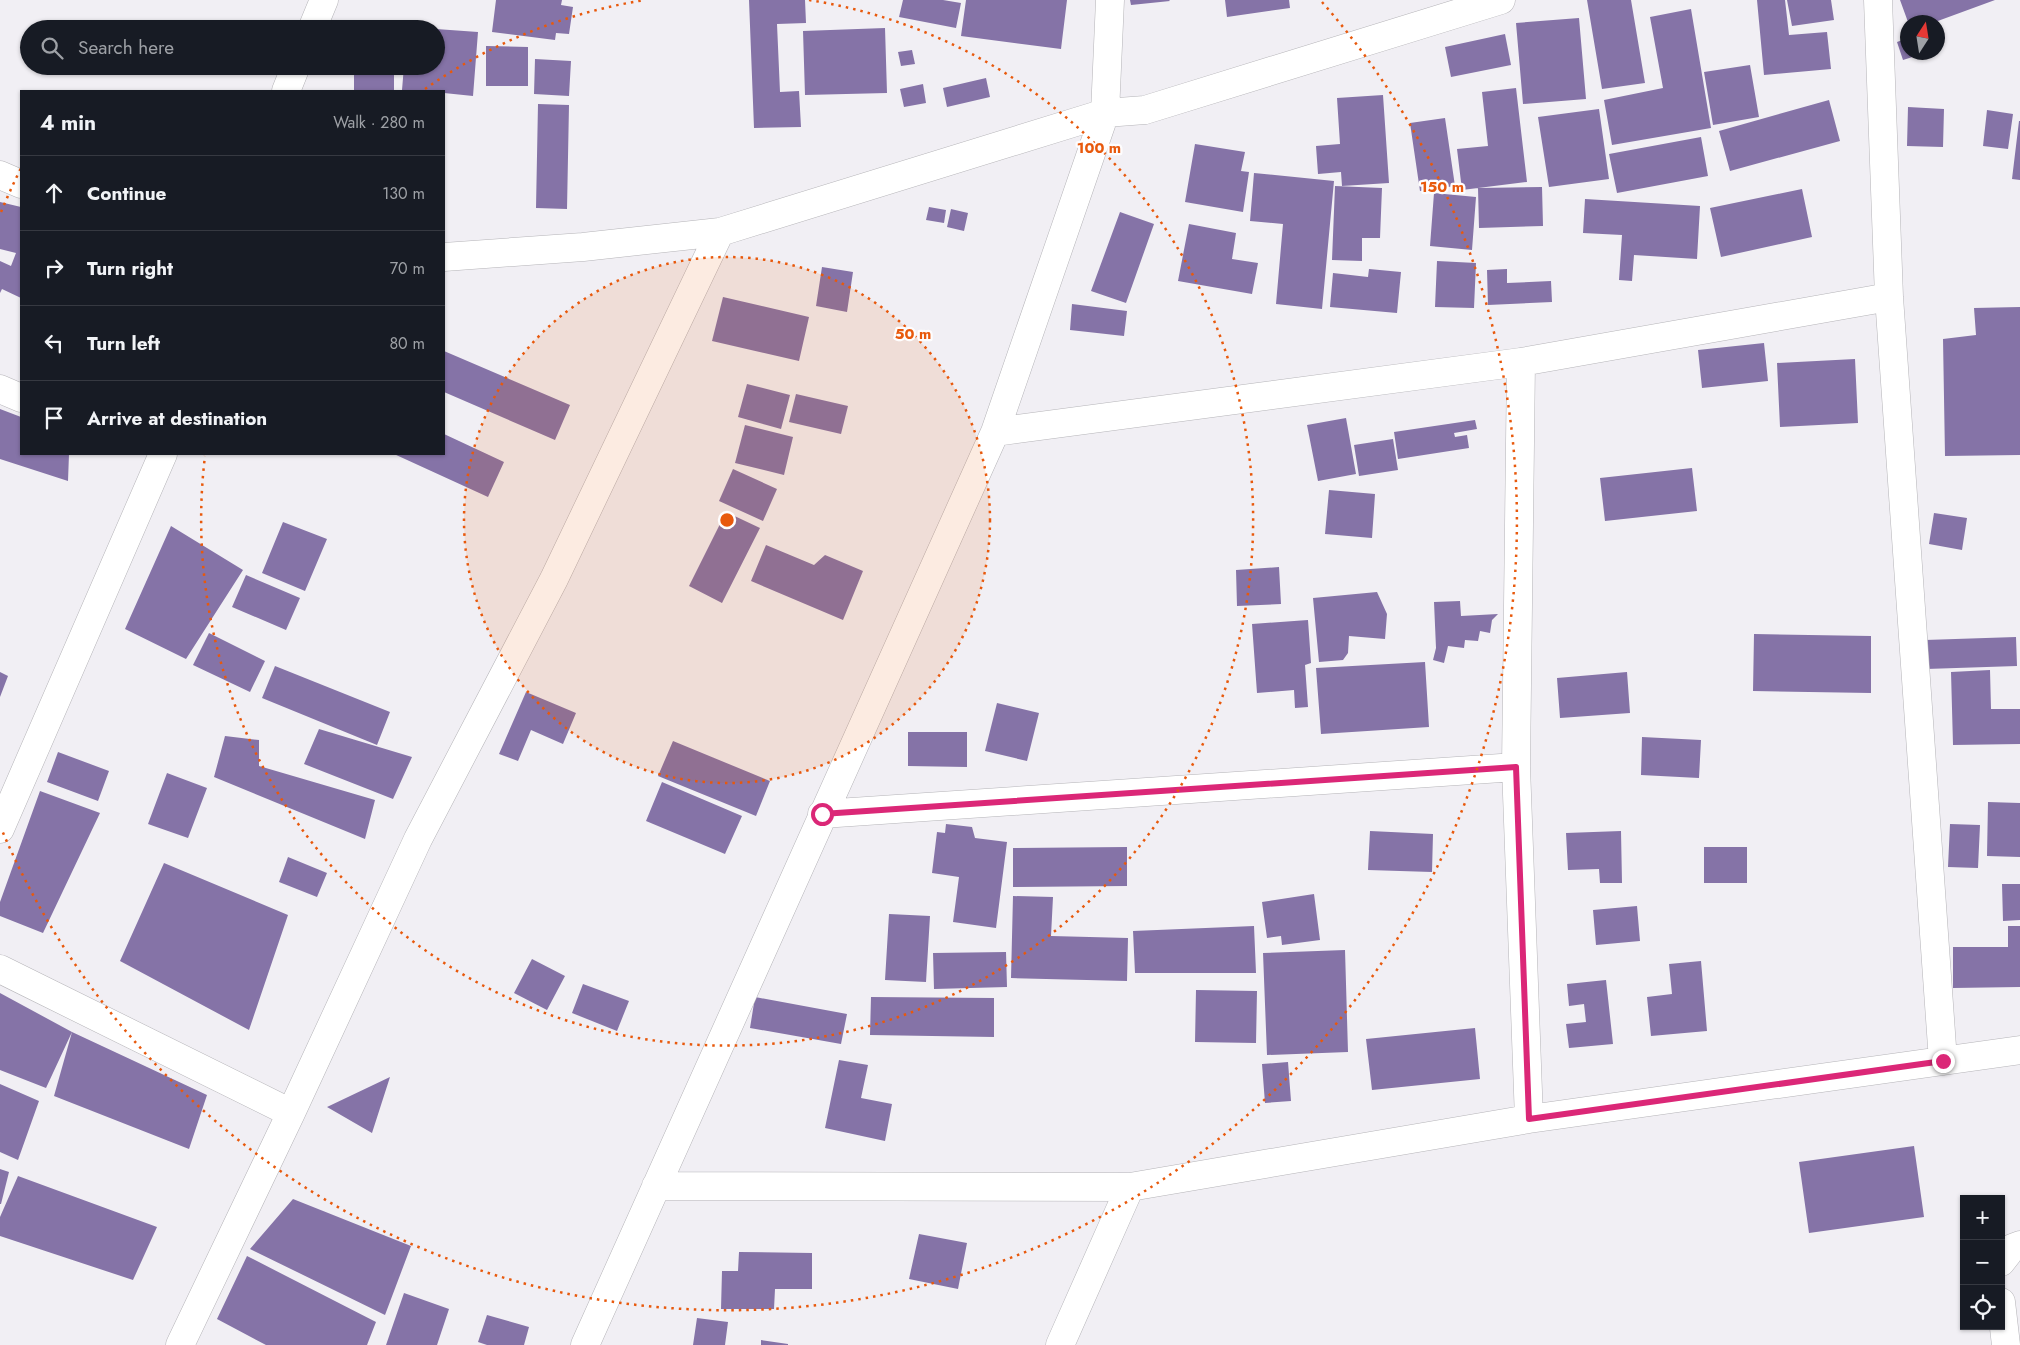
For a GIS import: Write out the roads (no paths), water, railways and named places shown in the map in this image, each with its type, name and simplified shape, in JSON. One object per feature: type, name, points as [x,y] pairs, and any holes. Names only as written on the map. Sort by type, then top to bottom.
[{"type":"street","points":[[316,20],[324,0]]},
{"type":"street","points":[[585,1345],[822,814],[996,432],[1105,113],[1110,0]]},
{"type":"street","points":[[445,257],[583,247],[720,232],[1105,113],[1145,110],[1501,0]]},
{"type":"street","points":[[1878,0],[1889,297],[1943,1061]]},
{"type":"street","points":[[286,90],[292,75]]},
{"type":"street","points":[[0,175],[20,184]]},
{"type":"street","points":[[180,1345],[291,1113],[418,838],[554,579],[720,232]]},
{"type":"street","points":[[996,432],[1521,362],[1889,297]]},
{"type":"street","points":[[1521,362],[1516,767],[1529,1119]]},
{"type":"street","points":[[0,389],[20,398]]},
{"type":"street","points":[[3,813],[159,455]]},
{"type":"street","points":[[822,814],[1516,767]]},
{"type":"street","points":[[0,969],[291,1113]]},
{"type":"street","points":[[656,1186],[1130,1188],[1529,1119],[2020,1050]]},
{"type":"street","points":[[1060,1345],[1130,1188]]},
{"type":"street","points":[[2005,1257],[2012,1248],[2020,1245]]},
{"type":"street","points":[[2005,1263],[2020,1268]]},
{"type":"street","points":[[2004,1330],[2006,1345]]}]
